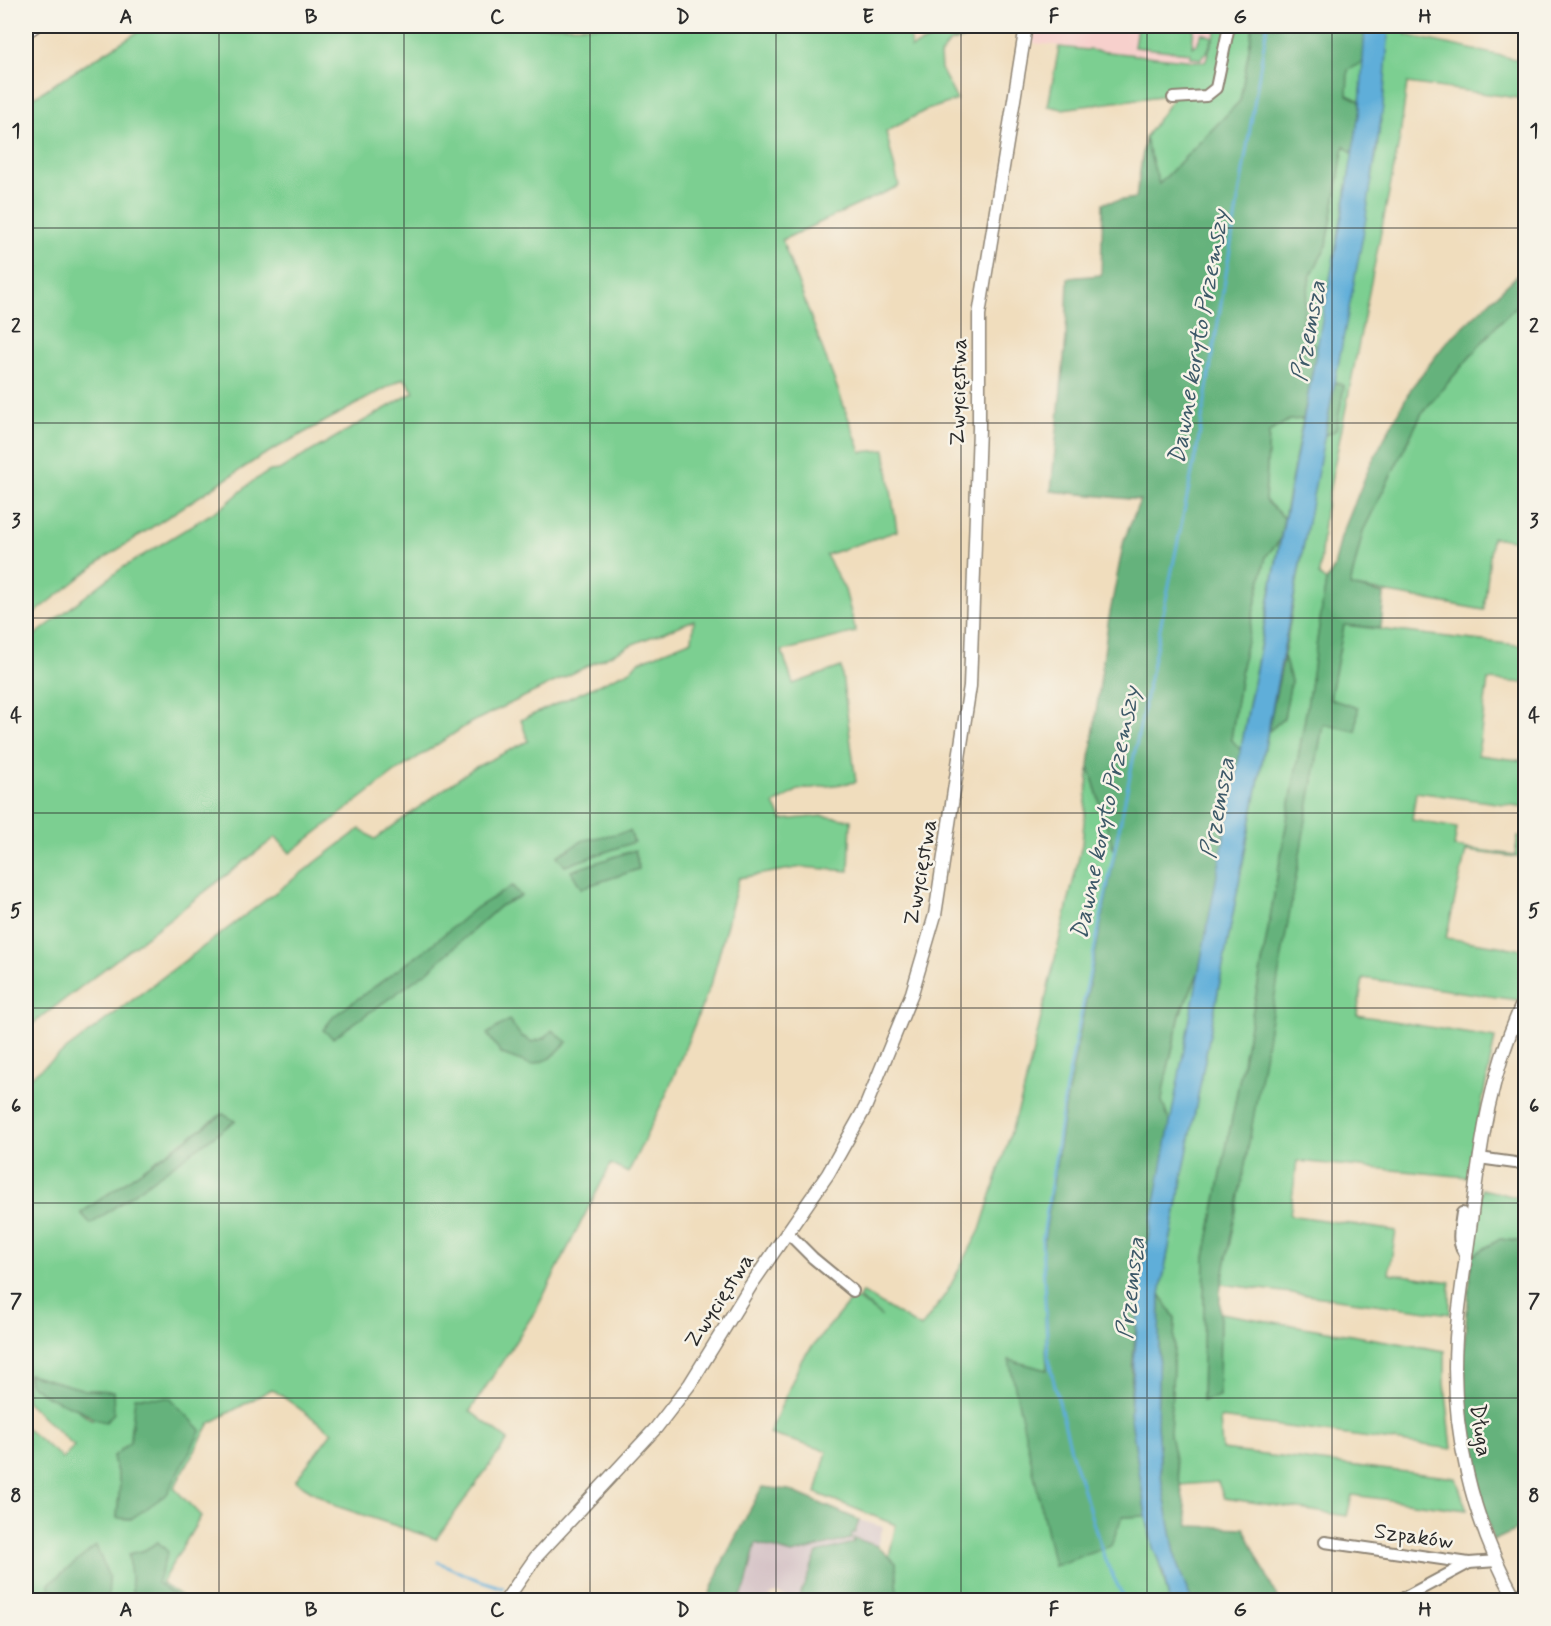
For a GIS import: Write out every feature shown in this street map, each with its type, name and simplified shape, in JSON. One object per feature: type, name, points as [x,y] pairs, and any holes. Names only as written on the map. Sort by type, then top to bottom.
[{"type":"street","points":[[26,33],[35,26]]},
{"type":"street","name":"Zwycięstwa","points":[[506,1600],[536,1557],[675,1407],[751,1285],[828,1174],[868,1102],[912,993],[935,915],[970,686],[981,295],[1026,26]]},
{"type":"street","points":[[1173,98],[1206,96],[1216,88],[1229,26]]},
{"type":"street","name":"Długa","points":[[1514,1597],[1497,1562],[1468,1480],[1458,1430],[1456,1338],[1479,1158],[1500,1054],[1525,1000]]},
{"type":"street","points":[[1479,1158],[1515,1163]]},
{"type":"street","name":"Długa","points":[[1462,1214],[1459,1243],[1461,1251],[1467,1256]]},
{"type":"street","points":[[788,1232],[813,1258],[854,1291]]},
{"type":"street","name":"Szpaków","points":[[1325,1542],[1469,1563],[1497,1562]]},
{"type":"street","points":[[1400,1600],[1469,1563]]},
{"type":"street","points":[[1500,1600],[1514,1597]]},
{"type":"shaded area","points":[[1033,26],[1218,26],[1205,62],[1032,43]]},
{"type":"shaded area","points":[[859,1520],[883,1527],[877,1546],[853,1543],[817,1553],[798,1600],[776,1593],[768,1600],[739,1600],[746,1585],[756,1543],[855,1533]]},
{"type":"green space","points":[[147,26],[909,26],[911,48],[958,26],[969,26],[968,38],[950,42],[940,55],[941,69],[957,100],[924,111],[886,132],[899,186],[782,240],[861,452],[885,450],[897,531],[826,555],[845,590],[856,632],[782,651],[793,684],[841,667],[856,782],[798,790],[774,804],[782,820],[822,816],[851,820],[849,871],[802,867],[739,878],[712,981],[667,1093],[628,1173],[611,1164],[536,1310],[470,1411],[508,1440],[436,1539],[336,1506],[295,1481],[332,1432],[272,1389],[210,1423],[174,1488],[201,1516],[161,1583],[187,1600],[181,1600],[157,1583],[158,1542],[145,1550],[129,1554],[133,1600],[108,1600],[109,1578],[96,1546],[49,1584],[49,1600],[26,1600],[26,1428],[63,1459],[74,1446],[26,1401],[26,1080],[360,829],[375,839],[472,769],[528,741],[521,720],[631,670],[638,662],[692,640],[694,620],[633,644],[470,723],[395,772],[290,853],[276,837],[26,1029],[26,642],[122,568],[224,506],[253,481],[270,471],[279,470],[414,392],[404,378],[260,457],[106,557],[26,620],[26,102]],"holes":[[[635,851],[639,869],[581,888]],[[513,886],[520,896],[500,906],[428,971],[334,1037],[324,1030],[334,1016],[428,948],[473,910]],[[522,1036],[532,1042],[545,1038],[567,1042],[551,1058]],[[222,1114],[234,1121],[91,1224],[81,1213]],[[29,1374],[85,1390],[113,1391],[92,1420]],[[131,1424],[131,1519],[117,1518],[120,1484],[113,1457],[130,1442]]]},
{"type":"green space","points":[[1137,26],[1194,28],[1192,47],[1197,44],[1202,33],[1213,37],[1207,52],[1200,59],[1190,57],[1190,53],[1134,47]]},
{"type":"green space","points":[[1218,26],[1253,26],[1240,101],[1159,184],[1145,138],[1176,94],[1062,109],[1048,106],[1059,47],[1205,62]]},
{"type":"green space","points":[[1253,26],[1365,26],[1365,61],[1348,70],[1347,95],[1360,101],[1360,108],[1353,154],[1344,146],[1327,245],[1310,277],[1300,334],[1318,346],[1303,419],[1289,420],[1269,432],[1265,500],[1284,518],[1280,540],[1266,556],[1244,654],[1231,739],[1241,750],[1240,766],[1199,971],[1180,1014],[1164,1086],[1162,1101],[1171,1127],[1141,1276],[1130,1412],[1146,1516],[1122,1517],[1111,1546],[1054,1566],[1009,1360],[1047,1370],[1043,1249],[1066,1103],[1115,854],[1089,766],[1108,623],[1124,540],[1140,500],[1051,491],[1066,338],[1068,278],[1101,275],[1103,203],[1136,198],[1145,138],[1159,184],[1240,101]]},
{"type":"green space","points":[[1389,26],[1407,26],[1406,35],[1525,61],[1525,99],[1407,83],[1400,137],[1325,512],[1319,575],[1326,581],[1307,707],[1261,969],[1205,1257],[1202,1401],[1219,1396],[1220,1313],[1445,1351],[1445,1383],[1452,1449],[1220,1418],[1222,1450],[1456,1478],[1467,1510],[1352,1495],[1347,1516],[1224,1498],[1218,1482],[1180,1485],[1170,1435],[1175,1318],[1160,1294],[1268,732],[1284,718],[1291,681],[1284,656],[1323,436],[1336,430],[1344,386],[1334,382],[1377,152]]},
{"type":"green space","points":[[1365,61],[1360,101],[1347,95],[1348,70]]},
{"type":"green space","points":[[1344,145],[1353,154],[1318,346],[1300,334],[1310,277],[1327,245]]},
{"type":"green space","points":[[1525,268],[1525,298],[1498,324],[1422,413],[1363,531],[1350,586],[1384,594],[1381,628],[1344,625],[1330,699],[1358,708],[1356,731],[1323,724],[1245,1165],[1220,1292],[1219,1396],[1202,1401],[1205,1257],[1261,969],[1307,707],[1326,581],[1334,568],[1341,537],[1370,465],[1412,387],[1446,343]]},
{"type":"green space","points":[[1525,298],[1525,542],[1492,537],[1484,610],[1350,586],[1363,531],[1422,413],[1498,324]]},
{"type":"green space","points":[[1334,382],[1344,386],[1336,430],[1323,436]]},
{"type":"green space","points":[[1303,419],[1284,518],[1265,500],[1269,432],[1289,420]]},
{"type":"green space","points":[[1280,540],[1241,750],[1231,740],[1244,654],[1266,556]]},
{"type":"green space","points":[[1344,625],[1525,646],[1525,683],[1488,680],[1478,755],[1525,761],[1525,807],[1416,792],[1412,820],[1457,828],[1454,847],[1515,855],[1518,836],[1525,838],[1525,858],[1466,851],[1446,938],[1525,950],[1525,982],[1517,1000],[1363,978],[1357,1015],[1495,1038],[1467,1177],[1297,1161],[1290,1215],[1396,1231],[1389,1273],[1450,1282],[1450,1314],[1222,1284],[1323,724],[1356,731],[1330,699]]},
{"type":"green space","points":[[1284,656],[1291,681],[1284,718],[1268,732]]},
{"type":"green space","points":[[1089,767],[1115,854],[1066,1103],[1043,1249],[1047,1370],[1010,1360],[1122,1517],[1146,1516],[1169,1600],[898,1600],[896,1563],[889,1556],[896,1525],[816,1493],[827,1451],[769,1434],[802,1359],[850,1301],[857,1299],[882,1317],[859,1298],[862,1292],[921,1328],[947,1292],[980,1230],[1023,1094],[1082,844]]},
{"type":"green space","points":[[630,831],[634,842],[565,866],[557,856],[584,840]]},
{"type":"green space","points":[[635,850],[639,869],[581,888],[571,871]]},
{"type":"green space","points":[[512,886],[521,896],[500,906],[428,971],[333,1038],[323,1030],[334,1016],[428,948],[473,910]]},
{"type":"green space","points":[[1199,971],[1171,1127],[1162,1101],[1164,1086],[1180,1016]]},
{"type":"green space","points":[[509,1020],[521,1036],[532,1042],[545,1038],[552,1030],[567,1042],[551,1058],[532,1065],[502,1054],[487,1034]]},
{"type":"green space","points":[[223,1114],[235,1121],[91,1224],[81,1213]]},
{"type":"green space","points":[[1482,1189],[1525,1199],[1525,1242],[1500,1239],[1472,1256]]},
{"type":"green space","points":[[1500,1239],[1525,1242],[1525,1526],[1493,1541],[1476,1476],[1461,1379],[1472,1256]]},
{"type":"green space","points":[[1160,1294],[1175,1318],[1170,1435],[1189,1526],[1244,1528],[1278,1600],[1191,1600],[1177,1564],[1162,1485],[1157,1426]]},
{"type":"green space","points":[[28,1374],[85,1390],[113,1391],[114,1413],[106,1422],[54,1400],[29,1383]]},
{"type":"green space","points":[[135,1397],[170,1398],[201,1430],[167,1494],[131,1519],[117,1518],[120,1484],[113,1457],[130,1442]]},
{"type":"green space","points":[[762,1487],[789,1490],[859,1520],[855,1533],[852,1533],[851,1539],[792,1554],[756,1543],[746,1585],[739,1600],[711,1600],[710,1593],[720,1567]]},
{"type":"green space","points":[[854,1538],[877,1546],[896,1563],[898,1600],[798,1600],[817,1553],[853,1543]]},
{"type":"green space","points":[[158,1542],[168,1552],[157,1583],[181,1600],[133,1600],[129,1554],[145,1550]]},
{"type":"green space","points":[[96,1546],[109,1578],[108,1600],[49,1600],[49,1584]]},
{"type":"water","points":[[1365,26],[1389,26],[1383,106],[1364,230],[1160,1294],[1157,1426],[1162,1485],[1177,1564],[1191,1600],[1169,1600],[1163,1571],[1153,1548],[1146,1516],[1130,1412],[1141,1276],[1344,205],[1360,108]]},
{"type":"waterway","name":"Dawne koryto Przemszy","points":[[1125,1600],[1105,1560],[1073,1458],[1048,1358],[1042,1243],[1066,1088],[1198,443],[1267,26]]},
{"type":"waterway","points":[[438,1562],[473,1578],[503,1588]]},
{"type":"waterway","points":[[519,1593],[543,1599]]},
{"type":"water label","name":"Przemsza","points":[[1308,331]]},
{"type":"water label","name":"Przemsza","points":[[1217,808]]},
{"type":"water label","name":"Przemsza","points":[[1130,1288]]}]
